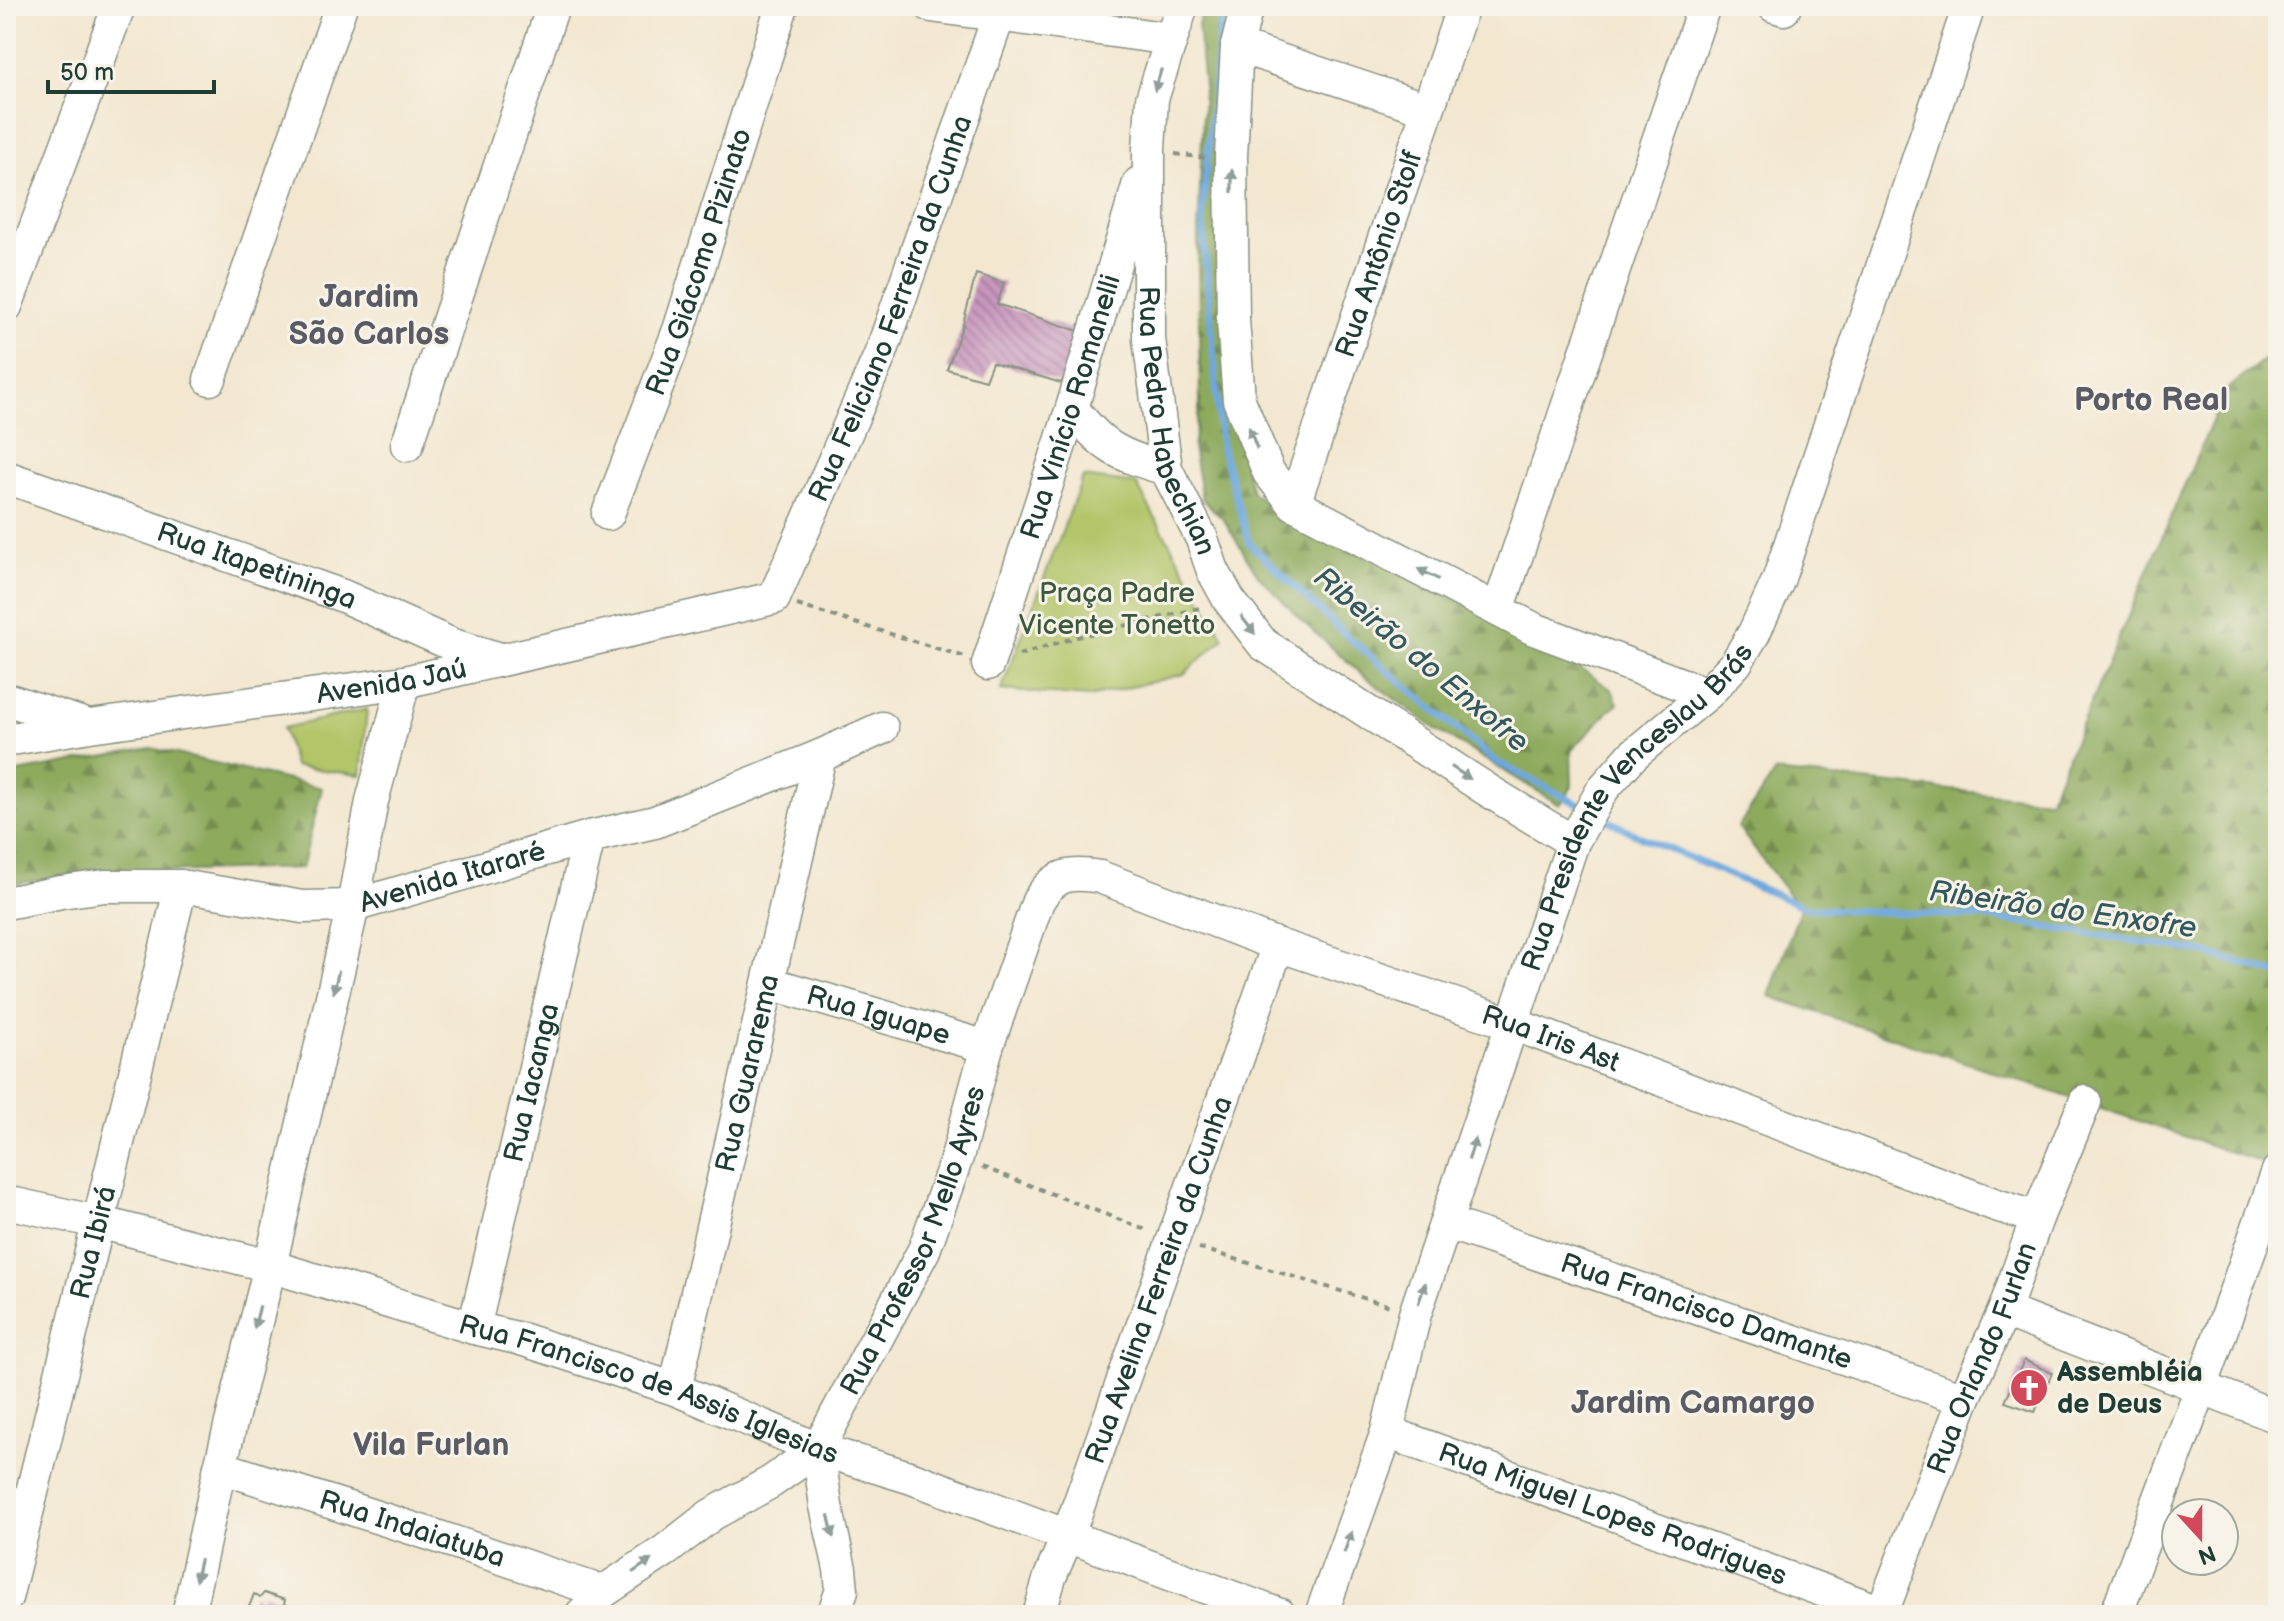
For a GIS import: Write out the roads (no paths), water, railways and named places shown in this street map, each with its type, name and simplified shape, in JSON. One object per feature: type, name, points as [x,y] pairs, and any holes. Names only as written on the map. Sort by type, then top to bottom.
[{"type":"street","points":[[6,306],[119,6]]},
{"type":"street","points":[[210,379],[341,6]]},
{"type":"street","points":[[407,445],[553,6]]},
{"type":"street","name":"Rua Giácomo Pizinato","points":[[608,514],[679,330],[782,6]]},
{"type":"street","points":[[931,6],[1171,39]]},
{"type":"street","name":"Rua Pedro Habechian","points":[[1182,6],[1152,99],[1149,339],[1166,469],[1202,539],[1213,571],[1229,600],[1263,644],[1414,743],[1579,832]]},
{"type":"street","points":[[1247,6],[1237,46],[1231,171],[1233,320],[1239,400],[1269,473],[1294,504],[1534,629],[1707,694]]},
{"type":"street","name":"Rua Antônio Stolf","points":[[1294,504],[1463,6]]},
{"type":"street","points":[[1498,610],[1704,6]]},
{"type":"street","name":"Rua Presidente Venceslau Brás","points":[[1321,1615],[1387,1432],[1415,1314],[1579,832],[1603,789],[1633,755],[1707,694],[1736,663],[1754,633],[1778,581],[1969,6]]},
{"type":"street","name":"Rua Feliciano Ferreira da Cunha","points":[[774,598],[881,353],[999,15]]},
{"type":"street","points":[[1237,46],[1427,109]]},
{"type":"street","name":"Rua Vinício Romanelli","points":[[988,664],[1072,408],[1149,149]]},
{"type":"street","points":[[1072,408],[1093,434],[1109,447],[1125,456],[1166,469]]},
{"type":"street","name":"Rua Itapetininga","points":[[6,477],[343,596],[453,645],[504,660]]},
{"type":"street","name":"Avenida Jaú","points":[[6,740],[404,682],[774,598]]},
{"type":"street","points":[[188,1615],[353,906],[372,801],[404,682]]},
{"type":"street","points":[[6,699],[90,726]]},
{"type":"street","name":"Avenida Itararé","points":[[6,903],[105,886],[181,886],[302,907],[353,906],[589,837],[655,822],[882,728]]},
{"type":"street","name":"Rua Guararema","points":[[675,1389],[820,756]]},
{"type":"street","name":"Rua Iacanga","points":[[474,1328],[589,837]]},
{"type":"street","name":"Rua Iris Ast","points":[[1063,876],[1079,873],[1100,877],[1278,945],[1513,1024],[2037,1218]]},
{"type":"street","name":"Rua Professor Mello Ayres","points":[[818,1449],[924,1250],[957,1157],[987,1047],[1038,901],[1047,887],[1063,876]]},
{"type":"street","name":"Rua Ibirá","points":[[6,1598],[181,886]]},
{"type":"street","name":"Rua Avelina Ferreira da Cunha","points":[[1039,1615],[1050,1577],[1068,1535],[1278,945]]},
{"type":"street","name":"Rua Iguape","points":[[769,983],[987,1047]]},
{"type":"street","name":"Rua Orlando Furlan","points":[[1881,1614],[1964,1399],[2004,1311],[2037,1218],[2085,1102]]},
{"type":"street","points":[[2116,1615],[2278,1171]]},
{"type":"street","name":"Rua Francisco de Assis Iglesias","points":[[6,1202],[270,1266],[474,1328],[521,1339],[675,1389],[818,1449],[912,1478],[1280,1615]]},
{"type":"street","name":"Rua Francisco Damante","points":[[1447,1223],[1964,1399]]},
{"type":"street","points":[[2004,1311],[2278,1417]]},
{"type":"street","name":"Rua Miguel Lopes Rodrigues","points":[[1387,1432],[1881,1614]]},
{"type":"street","points":[[592,1604],[711,1515],[771,1482],[818,1449],[842,1590],[833,1615]]},
{"type":"street","name":"Rua Indaiatuba","points":[[220,1467],[433,1535],[592,1604]]},
{"type":"waterway","name":"Ribeirão do Enxofre","points":[[1225,6],[1221,16],[1202,214],[1221,445],[1249,543],[1349,638],[1495,761],[1582,806]]},
{"type":"waterway","name":"Ribeirão do Enxofre","points":[[1596,814],[1641,837],[1807,908],[1984,917],[2202,952],[2278,974]]},
{"type":"place","name":"Assembléia de Deus","points":[[2029,1388]]},
{"type":"district","name":"Jardim São Carlos","points":[[369,316]]},
{"type":"district","name":"Porto Real","points":[[2151,400]]},
{"type":"district","name":"Jardim Camargo","points":[[1693,1403]]},
{"type":"district","name":"Vila Furlan","points":[[431,1445]]},
{"type":"park label","name":"Praça Padre Vicente Tonetto","points":[[1117,609]]}]
